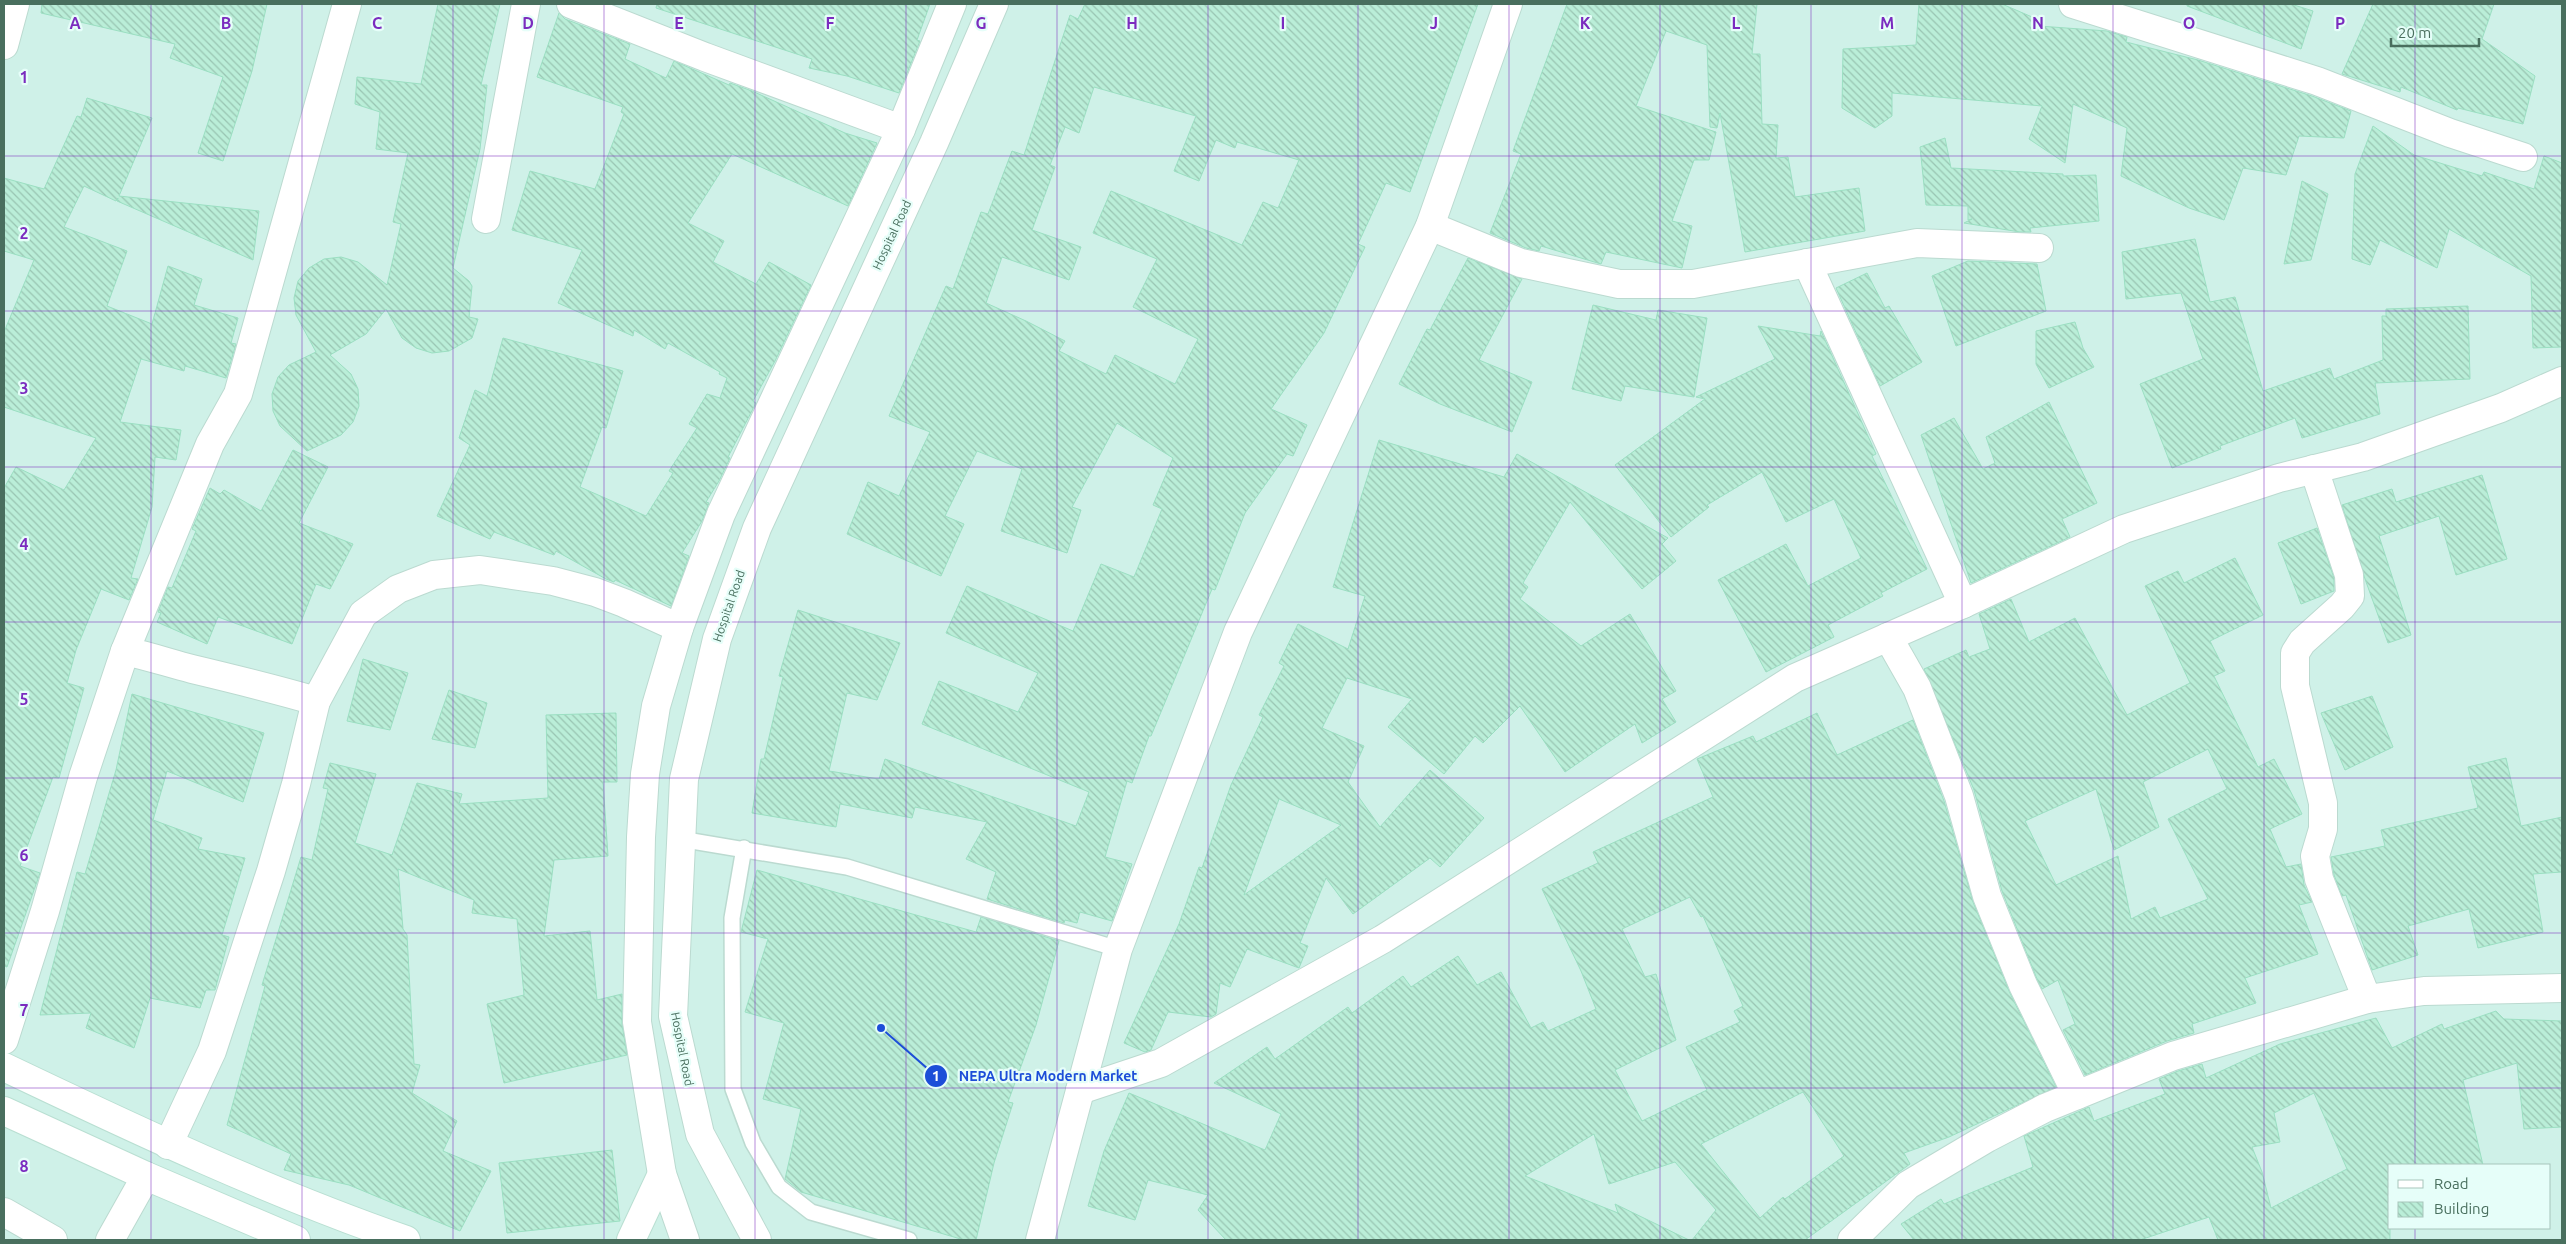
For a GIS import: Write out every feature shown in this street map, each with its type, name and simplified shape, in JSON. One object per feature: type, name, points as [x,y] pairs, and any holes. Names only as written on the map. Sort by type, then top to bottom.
[{"type":"street","points":[[4,45],[15,4]]},
{"type":"street","points":[[4,1040],[45,911],[84,777],[125,651],[210,444],[238,394],[347,4]]},
{"type":"street","points":[[486,219],[526,4]]},
{"type":"street","points":[[571,4],[705,57],[901,129]]},
{"type":"street","points":[[685,1240],[662,1174],[637,1022],[641,838],[645,774],[656,706],[679,628],[721,514],[901,129],[952,4]]},
{"type":"street","name":"Hospital Road","points":[[757,1240],[700,1134],[673,1016],[684,779],[717,639],[758,528],[934,143],[994,4]]},
{"type":"street","points":[[1040,1240],[1118,949],[1238,632],[1430,226],[1508,4]]},
{"type":"street","points":[[2073,4],[2317,81],[2450,133],[2523,157]]},
{"type":"street","points":[[1430,226],[1522,263],[1619,284],[1693,284],[1917,244],[2039,248]]},
{"type":"street","points":[[1807,263],[1963,604]]},
{"type":"street","points":[[1080,1090],[1161,1063],[1383,939],[1795,678],[1963,604],[2124,529],[2314,469],[2363,457],[2492,411],[2562,380]]},
{"type":"street","points":[[2314,469],[2349,575],[2350,596],[2342,606],[2302,642],[2295,653],[2295,686],[2323,803],[2323,829],[2315,856],[2319,879],[2367,999]]},
{"type":"street","points":[[168,1145],[212,1051],[273,862],[296,784],[316,701],[363,614],[398,589],[434,575],[480,570],[553,581],[624,602],[679,628]]},
{"type":"street","points":[[1888,637],[1917,688],[1959,796],[1987,896],[2023,985],[2077,1095]]},
{"type":"street","points":[[125,651],[243,680],[316,701]]},
{"type":"street","points":[[1852,1240],[1908,1185],[1987,1138],[2045,1108],[2173,1056],[2367,999],[2424,990],[2562,988]]},
{"type":"street","points":[[4,1067],[168,1145],[352,1221],[406,1240]]},
{"type":"street","points":[[4,1111],[146,1176],[296,1240]]},
{"type":"street","points":[[631,1240],[662,1174]]},
{"type":"street","points":[[110,1240],[146,1176]]},
{"type":"street","points":[[4,1212],[53,1240]]},
{"type":"lane","points":[[680,839],[744,848],[847,867],[1118,949]]},
{"type":"lane","points":[[744,848],[732,918],[734,1089],[753,1143],[779,1187],[811,1212],[909,1240]]},
{"type":"shaded area","points":[[4,4],[2562,4],[2562,1240],[4,1240]]},
{"type":"building","points":[[42,4],[267,4],[252,71],[223,161],[198,153],[223,77],[170,58],[175,44],[41,13]]},
{"type":"building","points":[[438,4],[500,4],[481,85],[487,85],[480,149],[453,268],[469,281],[472,286],[469,317],[478,319],[472,338],[449,351],[432,353],[416,348],[402,338],[386,309],[366,334],[330,355],[351,374],[358,389],[359,406],[353,422],[341,435],[307,451],[280,426],[273,411],[272,394],[278,377],[289,365],[316,352],[296,315],[294,298],[298,281],[309,268],[324,259],[341,257],[358,262],[387,285],[401,224],[393,222],[408,153],[376,149],[380,112],[355,104],[357,77],[421,84]]},
{"type":"building","points":[[657,4],[930,4],[917,40],[920,41],[899,93],[847,76],[809,68],[812,59],[656,8]]},
{"type":"building","points":[[1085,4],[1478,4],[1410,192],[1386,183],[1358,244],[1365,247],[1324,333],[1271,409],[1307,425],[1293,456],[1287,454],[1245,513],[1215,590],[1212,589],[1151,736],[1149,736],[1132,783],[1127,781],[1105,857],[1132,864],[1112,921],[1080,912],[1077,923],[1065,920],[1064,923],[987,899],[996,872],[966,859],[987,822],[915,807],[912,818],[840,804],[836,827],[752,813],[761,759],[764,759],[783,677],[779,676],[798,610],[900,643],[877,700],[847,693],[829,771],[879,779],[885,759],[1076,826],[1089,792],[922,724],[939,681],[1018,712],[1038,673],[946,633],[967,586],[1073,631],[1101,564],[1134,577],[1162,509],[1153,505],[1173,458],[1117,423],[1072,507],[1081,510],[1067,553],[1001,531],[1022,469],[977,451],[945,516],[964,524],[941,576],[847,534],[868,482],[899,496],[930,432],[889,416],[946,286],[953,289],[981,212],[988,214],[1012,151],[1024,155],[1070,15],[1078,19]],"holes":[[[1094,87],[1196,116],[1174,171],[1199,181],[1216,140],[1235,148],[1237,142],[1299,160],[1278,208],[1263,202],[1242,245],[1111,191],[1093,233],[1157,259],[1133,307],[1198,339],[1175,384],[1115,355],[1106,374],[1059,351],[1065,341],[986,303],[1002,257],[1069,280],[1081,247],[1032,230],[1055,167],[1050,165],[1065,127],[1079,133]]]},
{"type":"building","points":[[1567,4],[1757,4],[1752,54],[1760,54],[1762,124],[1778,125],[1776,158],[1788,157],[1795,197],[1859,188],[1865,231],[1745,252],[1720,113],[1717,128],[1710,127],[1707,45],[1666,31],[1636,106],[1716,132],[1709,160],[1694,160],[1672,221],[1692,226],[1682,268],[1606,252],[1601,264],[1541,246],[1539,251],[1526,248],[1490,233],[1521,154],[1513,151]]},
{"type":"building","points":[[1919,4],[2002,4],[2039,20],[2039,26],[2107,31],[2127,37],[2126,42],[2198,60],[2312,96],[2351,111],[2344,138],[2299,136],[2286,175],[2243,168],[2224,220],[2189,208],[2121,176],[2127,128],[2073,104],[2065,163],[2029,139],[2042,106],[1892,93],[1892,116],[1875,128],[1842,108],[1843,49],[1916,45]]},
{"type":"building","points":[[2187,4],[2291,4],[2313,11],[2301,49],[2187,6]]},
{"type":"building","points":[[2373,4],[2494,4],[2482,39],[2535,76],[2523,124],[2458,108],[2457,110],[2401,87],[2400,92],[2342,74]]},
{"type":"building","points":[[559,13],[565,19],[630,44],[625,59],[666,78],[674,61],[729,85],[730,83],[752,91],[845,133],[877,143],[848,206],[732,154],[688,223],[724,241],[713,262],[756,284],[769,262],[811,285],[775,361],[753,401],[756,403],[728,457],[730,458],[719,481],[706,502],[709,503],[702,521],[682,553],[689,556],[671,606],[615,580],[614,582],[606,579],[556,551],[554,555],[494,532],[490,539],[437,516],[470,445],[459,438],[475,390],[487,396],[503,338],[623,371],[606,428],[602,427],[580,487],[646,516],[673,473],[669,471],[697,428],[689,424],[707,394],[720,398],[727,378],[719,374],[720,372],[668,343],[665,349],[634,330],[633,336],[558,303],[582,250],[512,230],[530,171],[595,189],[624,114],[621,112],[623,107],[537,77]]},
{"type":"building","points":[[87,98],[152,118],[119,196],[259,211],[253,260],[117,201],[118,198],[116,201],[84,186],[64,227],[127,251],[107,306],[152,324],[168,266],[202,279],[194,305],[238,318],[231,343],[236,344],[226,378],[185,366],[184,371],[141,359],[120,422],[181,430],[176,460],[155,457],[152,507],[131,578],[138,579],[129,600],[101,589],[76,650],[67,683],[84,688],[59,778],[53,777],[20,866],[40,873],[7,967],[4,966],[4,488],[16,467],[64,490],[96,438],[4,407],[4,332],[34,260],[4,251],[4,178],[44,189],[77,116],[81,117]]},
{"type":"building","points":[[2373,126],[2414,155],[2482,176],[2484,172],[2534,189],[2544,156],[2562,163],[2562,347],[2533,348],[2531,276],[2449,229],[2437,268],[2380,240],[2370,265],[2352,259],[2355,174]]},
{"type":"building","points":[[1945,138],[1951,168],[2063,174],[2063,176],[2096,175],[2099,221],[2030,228],[2031,232],[2020,232],[1964,223],[1972,219],[1968,220],[1968,206],[1926,205],[1920,147]]},
{"type":"building","points":[[2302,181],[2328,194],[2311,260],[2284,264]]},
{"type":"building","points":[[2195,239],[2210,302],[2235,297],[2263,391],[2330,368],[2334,379],[2383,360],[2382,316],[2386,316],[2386,309],[2468,306],[2470,379],[2375,383],[2380,414],[2302,438],[2295,418],[2220,446],[2221,449],[2172,468],[2140,384],[2203,359],[2181,293],[2126,299],[2122,252]]},
{"type":"building","points":[[1468,258],[1522,279],[1479,360],[1532,382],[1512,432],[1440,404],[1399,384],[1427,329],[1430,330]]},
{"type":"building","points":[[1968,261],[2037,264],[2046,311],[1956,346],[1932,276]]},
{"type":"building","points":[[1867,273],[1885,308],[1889,306],[1922,362],[1880,386],[1836,288]]},
{"type":"building","points":[[1593,305],[1656,320],[1658,310],[1707,318],[1694,397],[1625,386],[1621,401],[1572,389]]},
{"type":"building","points":[[2075,322],[2083,348],[2094,367],[2049,388],[2036,364],[2036,331]]},
{"type":"building","points":[[1758,326],[1820,336],[1821,331],[1876,454],[1872,456],[1927,569],[1881,593],[1883,596],[1828,625],[1834,637],[1766,672],[1718,580],[1786,544],[1808,586],[1861,558],[1834,499],[1786,522],[1762,472],[1707,505],[1709,507],[1671,537],[1615,465],[1705,399],[1696,397],[1775,359]]},
{"type":"building","points":[[2049,402],[2097,503],[2062,519],[2070,537],[1971,583],[1921,435],[1954,418],[1983,469],[1995,463],[1986,437]]},
{"type":"building","points":[[1379,440],[1504,477],[1517,454],[1668,538],[1662,544],[1676,561],[1642,589],[1570,502],[1523,583],[1528,587],[1520,599],[1581,646],[1630,614],[1676,691],[1662,699],[1676,722],[1642,743],[1635,724],[1565,772],[1520,706],[1483,743],[1475,736],[1444,774],[1388,727],[1412,699],[1347,678],[1322,728],[1364,746],[1348,782],[1380,827],[1430,770],[1484,818],[1440,867],[1430,858],[1353,914],[1326,878],[1300,943],[1308,946],[1299,968],[1247,949],[1230,987],[1220,983],[1216,1014],[1211,1017],[1168,1012],[1151,1050],[1145,1052],[1124,1043],[1179,924],[1199,867],[1202,868],[1231,785],[1263,717],[1259,715],[1284,666],[1279,663],[1298,624],[1348,649],[1365,596],[1333,587]],"holes":[[[1279,799],[1341,825],[1244,895]]]},
{"type":"building","points":[[293,450],[328,467],[299,523],[353,544],[330,589],[316,584],[292,644],[218,617],[207,644],[157,622],[161,613],[158,612],[168,587],[172,588],[196,531],[192,529],[210,488],[220,494],[224,490],[261,511]]},
{"type":"building","points":[[2482,475],[2507,559],[2456,575],[2439,516],[2379,536],[2411,635],[2388,643],[2365,579],[2342,505],[2392,489],[2396,502]]},
{"type":"building","points":[[2317,528],[2334,578],[2334,591],[2301,604],[2278,543]]},
{"type":"building","points":[[2235,558],[2263,615],[2210,641],[2225,671],[2214,676],[2258,767],[2274,759],[2302,814],[2270,829],[2286,867],[2301,864],[2304,885],[2312,902],[2299,905],[2318,954],[2245,978],[2256,1003],[2192,1024],[2194,1033],[2167,1041],[2085,1075],[2063,1030],[2075,1024],[2058,980],[2042,989],[2037,979],[2002,891],[1974,790],[1924,669],[1966,650],[1969,657],[1990,649],[1979,614],[2011,599],[2029,642],[2075,618],[2127,715],[2190,683],[2145,586],[2178,571],[2184,583]],"holes":[[[2208,749],[2227,789],[2168,819],[2208,899],[2160,918],[2155,907],[2131,919],[2118,856],[2056,885],[2025,821],[2096,789],[2114,850],[2159,827],[2143,782]]]},
{"type":"building","points":[[363,659],[408,673],[390,730],[347,721]]},
{"type":"building","points":[[449,690],[487,703],[475,748],[432,739]]},
{"type":"building","points":[[132,694],[264,733],[243,802],[167,771],[153,820],[202,838],[198,849],[245,858],[222,935],[229,937],[215,990],[206,990],[200,1008],[150,998],[134,1048],[86,1028],[91,1013],[40,1015],[77,872],[85,874],[116,770]]},
{"type":"building","points":[[2372,696],[2393,747],[2345,770],[2321,713]]},
{"type":"building","points":[[616,713],[617,782],[603,782],[608,856],[554,860],[544,936],[590,931],[597,1000],[622,994],[622,1024],[627,1055],[504,1083],[487,1004],[524,995],[517,919],[472,913],[474,900],[398,869],[403,929],[407,935],[414,1064],[420,1065],[412,1093],[457,1121],[443,1151],[491,1171],[460,1231],[349,1185],[284,1170],[291,1154],[227,1125],[265,986],[262,985],[301,857],[312,860],[328,789],[323,788],[330,763],[376,774],[355,843],[392,855],[417,783],[462,794],[459,804],[548,798],[546,715]]},
{"type":"building","points":[[1817,713],[1837,755],[1913,720],[1944,801],[1973,902],[2009,991],[2056,1087],[1949,1137],[1904,1153],[1910,1164],[1805,1240],[1692,1240],[1716,1210],[1675,1162],[1609,1184],[1594,1134],[1525,1176],[1618,1213],[1615,1204],[1689,1240],[1226,1240],[1198,1210],[1208,1195],[1148,1180],[1135,1220],[1088,1206],[1104,1151],[1129,1093],[1265,1150],[1281,1114],[1214,1083],[1267,1047],[1275,1059],[1348,1007],[1352,1013],[1403,976],[1411,987],[1458,956],[1477,985],[1501,972],[1531,1028],[1543,1022],[1548,1031],[1596,1009],[1581,971],[1542,889],[1598,863],[1593,852],[1713,797],[1697,759],[1753,736],[1756,742]],"holes":[[[1690,897],[1701,917],[1703,916],[1743,1006],[1734,1011],[1740,1022],[1686,1047],[1707,1090],[1642,1121],[1615,1070],[1676,1040],[1656,974],[1645,977],[1622,929]],[[1803,1092],[1844,1156],[1785,1199],[1783,1197],[1760,1218],[1701,1144]]]},
{"type":"building","points":[[2506,758],[2521,826],[2562,817],[2562,872],[2533,874],[2543,932],[2478,948],[2469,909],[2408,926],[2418,955],[2372,970],[2346,895],[2342,896],[2334,875],[2331,857],[2385,846],[2381,830],[2478,808],[2468,767]]},
{"type":"building","points":[[757,870],[976,932],[981,917],[1059,941],[1036,1025],[1008,1102],[1013,1103],[994,1163],[976,1240],[964,1240],[801,1192],[785,1179],[801,1109],[763,1099],[784,1023],[745,1012],[768,939],[741,932]]},
{"type":"building","points":[[2496,1011],[2504,1019],[2562,1021],[2562,1127],[2524,1129],[2517,1063],[2463,1080],[2483,1164],[2388,1164],[2388,1229],[2390,1229],[2390,1240],[2218,1240],[2209,1217],[2140,1240],[1914,1240],[1901,1224],[1941,1199],[1944,1204],[2033,1167],[2024,1136],[2089,1107],[2094,1121],[2165,1094],[2159,1079],[2178,1071],[2202,1064],[2206,1078],[2280,1044],[2376,1018],[2392,1048],[2442,1024],[2444,1029]],"holes":[[[2314,1093],[2347,1169],[2271,1208],[2262,1172],[2252,1147],[2280,1142],[2274,1113]]]},
{"type":"building","points":[[612,1150],[620,1221],[507,1233],[499,1163]]},
{"type":"place","name":"NEPA Ultra Modern Market","points":[[881,1028]]}]
